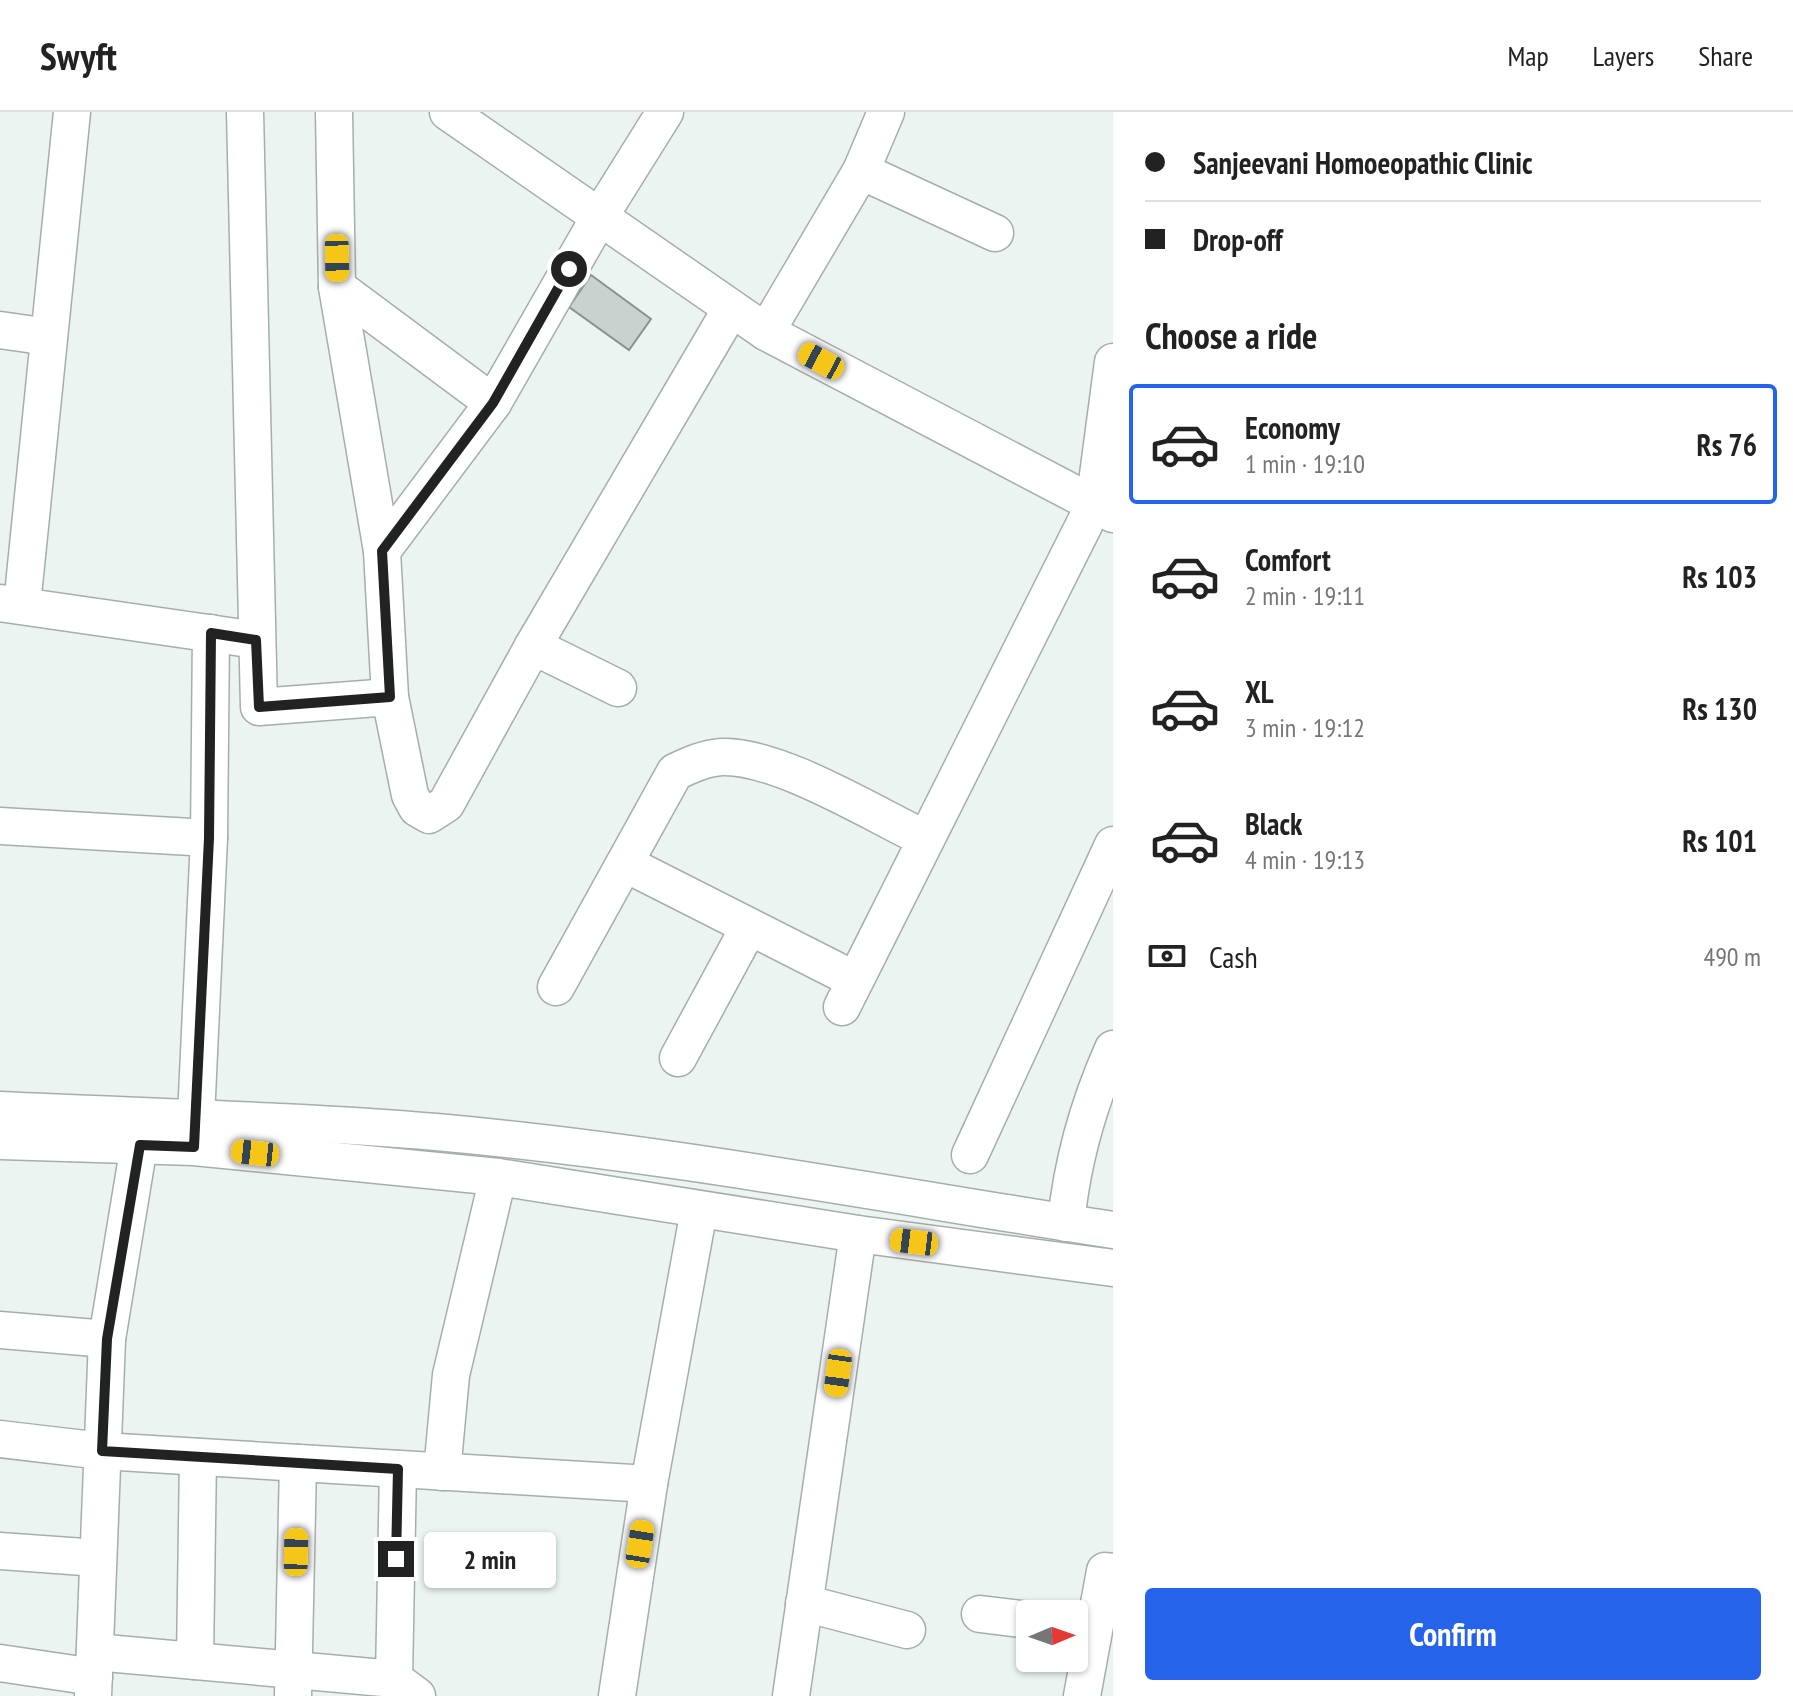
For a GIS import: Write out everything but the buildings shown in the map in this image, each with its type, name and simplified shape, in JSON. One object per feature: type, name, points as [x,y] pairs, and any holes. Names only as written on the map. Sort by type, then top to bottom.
[{"type":"street","points":[[72,112],[49,337],[11,604],[256,640]]},
{"type":"street","points":[[245,112],[259,707],[390,697]]},
{"type":"street","points":[[334,112],[337,287],[382,551],[390,697],[410,795],[417,808],[429,815],[446,804],[533,646],[731,309]]},
{"type":"street","points":[[448,112],[766,332],[1104,510]]},
{"type":"street","points":[[382,551],[493,403],[600,216],[665,112]]},
{"type":"street","points":[[766,332],[861,171],[886,112]]},
{"type":"street","points":[[861,171],[995,233]]},
{"type":"street","points":[[337,287],[493,403]]},
{"type":"street","points":[[0,330],[49,337]]},
{"type":"street","points":[[626,864],[749,927],[849,994],[926,839],[1104,510],[1113,362]]},
{"type":"street","points":[[195,1132],[209,838],[211,633]]},
{"type":"street","points":[[533,646],[618,688]]},
{"type":"street","points":[[556,987],[675,772],[699,761],[721,757],[772,765],[926,839]]},
{"type":"street","points":[[0,826],[209,838]]},
{"type":"street","points":[[970,1155],[1113,845]]},
{"type":"street","points":[[678,1058],[749,927]]},
{"type":"street","points":[[1066,1223],[1070,1182],[1104,1069]]},
{"type":"street","points":[[0,1110],[142,1131]]},
{"type":"street","points":[[94,1675],[107,1339],[142,1131]]},
{"type":"street","points":[[0,1141],[142,1131],[436,1132],[742,1170],[1113,1230]]},
{"type":"street","points":[[195,1132],[858,1234],[1113,1268]]},
{"type":"street","points":[[442,1472],[451,1375],[498,1177]]},
{"type":"street","points":[[617,1696],[649,1484],[699,1210]]},
{"type":"street","points":[[791,1696],[858,1234]]},
{"type":"street","points":[[0,1330],[107,1339]]},
{"type":"street","points":[[0,1439],[102,1451],[649,1484]]},
{"type":"street","points":[[195,1661],[198,1457]]},
{"type":"street","points":[[294,1683],[298,1463]]},
{"type":"street","points":[[0,1663],[94,1675],[195,1661],[294,1683],[405,1688],[398,1469]]},
{"type":"street","points":[[0,1551],[98,1558]]},
{"type":"street","points":[[1088,1614],[1105,1571],[1113,1572]]},
{"type":"street","points":[[804,1603],[907,1630]]},
{"type":"street","points":[[980,1614],[1016,1618]]},
{"type":"street","points":[[1082,1672],[1082,1696]]},
{"type":"route","points":[[396,1559],[398,1469],[102,1451],[107,1339],[140,1145],[194,1147],[209,838],[211,633],[256,640],[259,707],[390,697],[382,551],[493,403],[569,269]]}]
